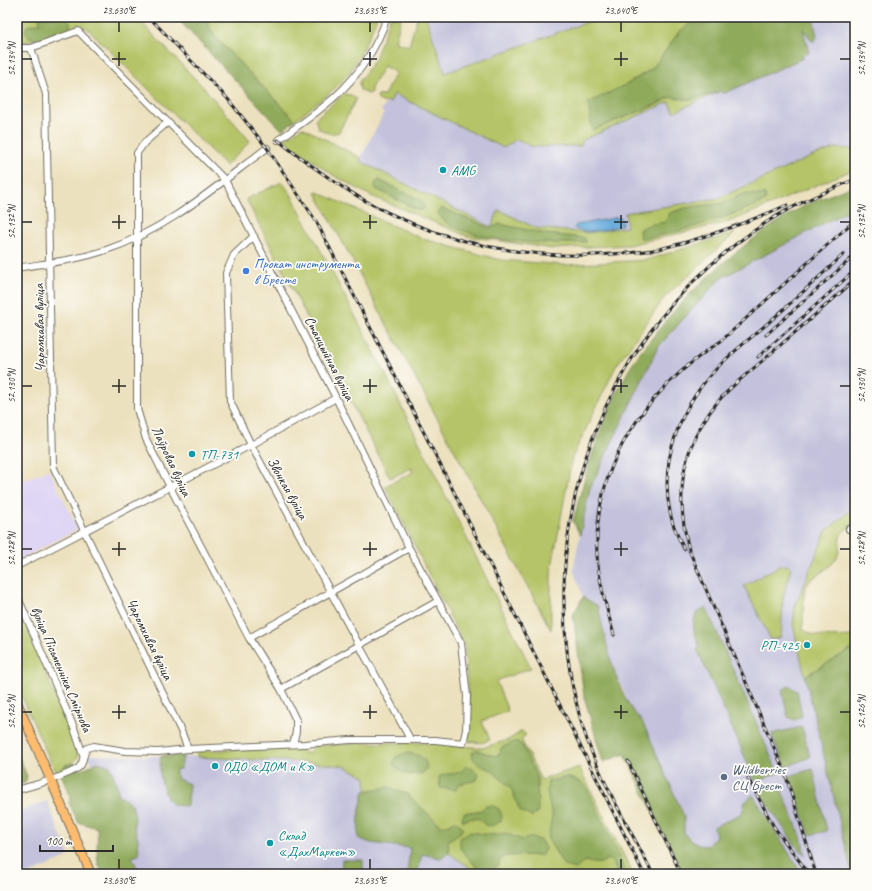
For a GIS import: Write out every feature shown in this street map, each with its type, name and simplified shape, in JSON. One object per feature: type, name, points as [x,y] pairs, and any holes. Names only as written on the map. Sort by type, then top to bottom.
[{"type":"main road","points":[[17,702],[91,874]]},
{"type":"street","points":[[278,140],[327,105],[347,87],[368,58],[381,34],[387,17]]},
{"type":"street","name":"Станцыйная вуліца","points":[[31,48],[78,31],[225,180],[336,398],[409,548],[461,643],[467,696],[466,730],[463,743],[410,739]]},
{"type":"street","points":[[17,48],[31,48]]},
{"type":"street","name":"Чаромхавая вуліца","points":[[31,48],[46,94],[53,466],[181,731],[188,749]]},
{"type":"street","name":"Лаўровая вуліца","points":[[168,122],[145,142],[137,154],[137,409],[146,439],[170,487],[249,638],[281,689],[296,720],[296,732],[293,744]]},
{"type":"street","points":[[17,268],[50,263],[106,250],[137,238],[159,227],[184,210],[267,148]]},
{"type":"street","name":"Звонкая вуліца","points":[[254,236],[234,255],[226,273],[230,401],[251,444],[332,593],[358,646],[410,739]]},
{"type":"street","points":[[17,566],[170,487],[336,398]]},
{"type":"street","points":[[249,638],[332,593],[409,548]]},
{"type":"street","name":"вуліца Пісьменніка Смірнова","points":[[17,595],[74,728],[83,754]]},
{"type":"street","points":[[281,689],[438,601]]},
{"type":"street","points":[[17,790],[51,780],[76,770],[81,766],[83,754],[88,748],[94,746],[125,751],[158,752],[350,740],[410,739]]},
{"type":"shaded area","points":[[426,17],[601,17],[444,73]]},
{"type":"shaded area","points":[[799,17],[855,17],[855,149],[836,148],[813,156],[719,198],[625,213],[627,227],[588,233],[536,228],[500,210],[491,227],[359,161],[384,113],[381,111],[387,101],[389,103],[394,94],[504,148],[517,139],[534,147],[580,146],[583,140],[669,102],[675,112],[721,91],[723,93],[802,58],[802,56],[809,53]]},
{"type":"shaded area","points":[[855,207],[855,507],[826,531],[795,606],[793,625],[852,874],[802,874],[753,796],[745,802],[742,813],[714,827],[716,836],[707,846],[698,845],[684,834],[684,815],[642,721],[632,712],[611,661],[598,606],[583,597],[573,569],[590,488],[658,347],[720,279]]},
{"type":"shaded area","points":[[49,470],[78,529],[17,561],[17,483]]},
{"type":"shaded area","points":[[88,755],[222,757],[344,766],[366,777],[427,838],[479,874],[140,874]]},
{"type":"shaded area","points":[[47,801],[69,856],[30,874],[17,874],[17,812]]},
{"type":"green space","points":[[17,17],[136,17],[204,88],[250,141],[226,166],[87,28],[17,44]]},
{"type":"green space","points":[[39,17],[65,17],[70,22],[70,32],[39,40],[29,37],[25,31],[27,26],[40,23]]},
{"type":"green space","points":[[176,17],[205,17],[214,36],[295,120],[282,130]]},
{"type":"green space","points":[[205,17],[377,17],[359,57],[347,75],[332,91],[295,120],[214,36]]},
{"type":"green space","points":[[390,17],[401,17],[395,42],[409,46],[417,17],[426,17],[445,73],[601,17],[699,17],[679,32],[653,68],[629,83],[592,130],[653,106],[671,97],[690,100],[721,91],[674,112],[669,102],[583,140],[581,146],[533,147],[517,139],[504,148],[394,94],[390,103],[387,101],[384,103],[377,99],[378,96],[384,95],[396,73],[384,66],[371,88],[371,93],[368,94],[360,90],[359,82],[375,59]]},
{"type":"green space","points":[[699,17],[813,17],[817,37],[813,42],[803,29],[809,53],[802,55],[803,58],[723,94],[721,91],[690,100],[671,97],[653,106],[592,130],[588,103],[629,83],[653,68],[679,32]]},
{"type":"green space","points":[[344,94],[351,95],[356,99],[339,132],[330,134],[318,128],[315,119]]},
{"type":"green space","points":[[302,127],[361,158],[360,161],[491,227],[499,210],[536,228],[588,233],[627,227],[625,213],[719,198],[813,156],[836,148],[855,149],[855,169],[729,222],[629,245],[554,249],[467,236],[371,196],[333,175],[284,140]]},
{"type":"green space","points":[[379,180],[422,201],[424,208],[420,211],[376,189],[375,183]]},
{"type":"green space","points":[[282,182],[291,194],[382,367],[531,668],[496,681],[508,711],[482,721],[490,740],[481,743],[467,741],[470,728],[465,647],[385,486],[412,473],[412,468],[390,478],[246,199]]},
{"type":"green space","points":[[855,185],[855,207],[720,279],[658,347],[590,488],[580,535],[573,521],[591,458],[614,398],[642,350],[687,297],[738,250],[804,206]]},
{"type":"green space","points":[[315,191],[423,239],[501,260],[564,265],[646,260],[735,233],[665,297],[616,366],[572,458],[551,572],[551,630]]},
{"type":"green space","points":[[743,194],[765,195],[766,201],[698,226],[657,236],[640,238],[639,230],[648,225],[665,222],[670,213],[685,208],[723,203]]},
{"type":"green space","points":[[442,208],[490,228],[500,224],[546,234],[585,238],[586,242],[530,242],[482,236],[462,230],[447,223],[438,213]]},
{"type":"green space","points":[[855,507],[855,525],[847,528],[843,532],[840,540],[839,554],[836,559],[806,586],[803,629],[814,635],[821,636],[855,636],[855,647],[805,676],[793,625],[795,606],[826,531]]},
{"type":"green space","points":[[787,565],[791,568],[783,598],[781,637],[771,640],[744,586],[779,566]]},
{"type":"green space","points":[[583,597],[598,606],[613,668],[625,698],[633,711],[642,721],[684,816],[684,834],[698,845],[707,846],[716,836],[714,827],[742,813],[745,802],[753,795],[802,874],[683,874],[625,754],[603,762],[584,696],[573,615]]},
{"type":"green space","points":[[17,602],[77,749],[78,757],[73,763],[65,765],[60,772],[54,769],[17,686]]},
{"type":"green space","points":[[706,607],[778,773],[756,782],[697,649],[700,647],[695,635],[694,619],[700,610]]},
{"type":"green space","points":[[855,647],[855,874],[852,874],[805,676]]},
{"type":"green space","points":[[789,686],[797,691],[802,716],[795,720],[788,717],[782,690]]},
{"type":"green space","points":[[802,727],[810,757],[786,767],[771,734]]},
{"type":"green space","points":[[522,731],[526,735],[521,739],[541,780],[579,767],[633,874],[479,874],[427,838],[367,804],[366,777],[344,766],[305,762],[197,757],[197,751],[298,748],[304,753],[309,753],[314,746],[366,743],[435,743],[482,748],[508,740]]},
{"type":"green space","points":[[516,741],[522,745],[537,778],[538,811],[532,817],[520,811],[511,788],[491,770],[479,765],[473,759],[472,752],[477,750],[495,756],[500,754],[501,748]]},
{"type":"green space","points":[[17,753],[27,776],[25,783],[19,784],[17,779]]},
{"type":"green space","points":[[406,753],[420,756],[425,760],[427,768],[423,773],[406,774],[396,768],[393,764],[396,757]]},
{"type":"green space","points":[[161,756],[183,756],[181,768],[175,771],[178,779],[189,784],[187,806],[172,805],[168,800],[161,782]]},
{"type":"green space","points":[[98,762],[110,766],[119,795],[132,804],[139,855],[132,857],[140,874],[104,874],[97,858],[97,828],[78,822],[69,803],[71,797],[60,772],[65,765],[73,763],[80,770]]},
{"type":"green space","points":[[466,766],[470,767],[479,774],[477,780],[459,784],[456,790],[440,788],[439,777],[459,772]]},
{"type":"green space","points":[[813,769],[827,831],[810,835],[789,776]]},
{"type":"green space","points":[[567,777],[581,782],[586,787],[626,874],[617,874],[613,862],[607,859],[602,863],[585,861],[576,869],[564,866],[548,839],[552,816],[547,792],[548,781]]},
{"type":"green space","points":[[779,784],[801,836],[805,855],[795,845],[758,790]]},
{"type":"green space","points":[[388,787],[406,793],[442,827],[455,821],[463,827],[461,832],[448,841],[449,853],[440,858],[422,854],[416,874],[407,874],[410,848],[371,843],[358,838],[359,813],[364,791]]},
{"type":"green space","points":[[486,806],[493,806],[499,809],[502,816],[501,821],[494,825],[486,826],[481,820],[476,818],[463,821],[462,818],[464,813],[482,810]]},
{"type":"green space","points":[[470,832],[492,835],[506,833],[522,840],[533,837],[541,841],[545,847],[542,855],[506,856],[500,859],[499,865],[488,873],[480,871],[460,848],[460,838]]},
{"type":"green space","points":[[342,860],[363,860],[363,874],[341,874]]},
{"type":"water","points":[[620,217],[623,220],[622,225],[611,228],[591,232],[574,228],[576,225]]},
{"type":"railway","points":[[149,17],[227,98],[267,148],[316,221],[444,472],[644,874]]},
{"type":"railway","points":[[278,140],[350,192],[382,210],[415,225],[448,237],[483,246],[519,252],[555,255],[593,255],[659,249],[724,230],[787,205]]},
{"type":"railway","points":[[653,874],[612,796],[585,735],[579,714],[566,644],[564,573],[573,505],[592,439],[621,376],[660,319],[708,268],[775,217],[855,179]]},
{"type":"railway","points":[[614,635],[598,565],[598,521],[604,489],[615,459],[630,432],[648,406],[670,382],[694,360],[721,341],[855,220]]},
{"type":"railway","points":[[684,549],[673,524],[668,501],[667,479],[675,436],[684,415],[708,378],[724,361],[844,254]]},
{"type":"railway","points":[[766,335],[855,255]]},
{"type":"railway","points":[[758,357],[855,270]]},
{"type":"railway","points":[[816,874],[785,773],[689,550],[682,510],[682,492],[688,455],[704,421],[716,404],[734,385],[855,280]]},
{"type":"railway","points":[[628,761],[681,874]]},
{"type":"railway","points":[[748,778],[774,827],[809,874]]},
{"type":"place","name":"AMG","points":[[443,170]]},
{"type":"place","name":"Прокат инструмента в Бресте","points":[[246,271]]},
{"type":"place","name":"ТП-731","points":[[192,454]]},
{"type":"place","name":"РП-425","points":[[807,645]]},
{"type":"place","name":"ОДО «ДОМ и К»","points":[[215,766]]},
{"type":"place","name":"Wildberries СЦ Брест","points":[[724,777]]},
{"type":"place","name":"Склад «ДахМаркет»","points":[[270,843]]}]
